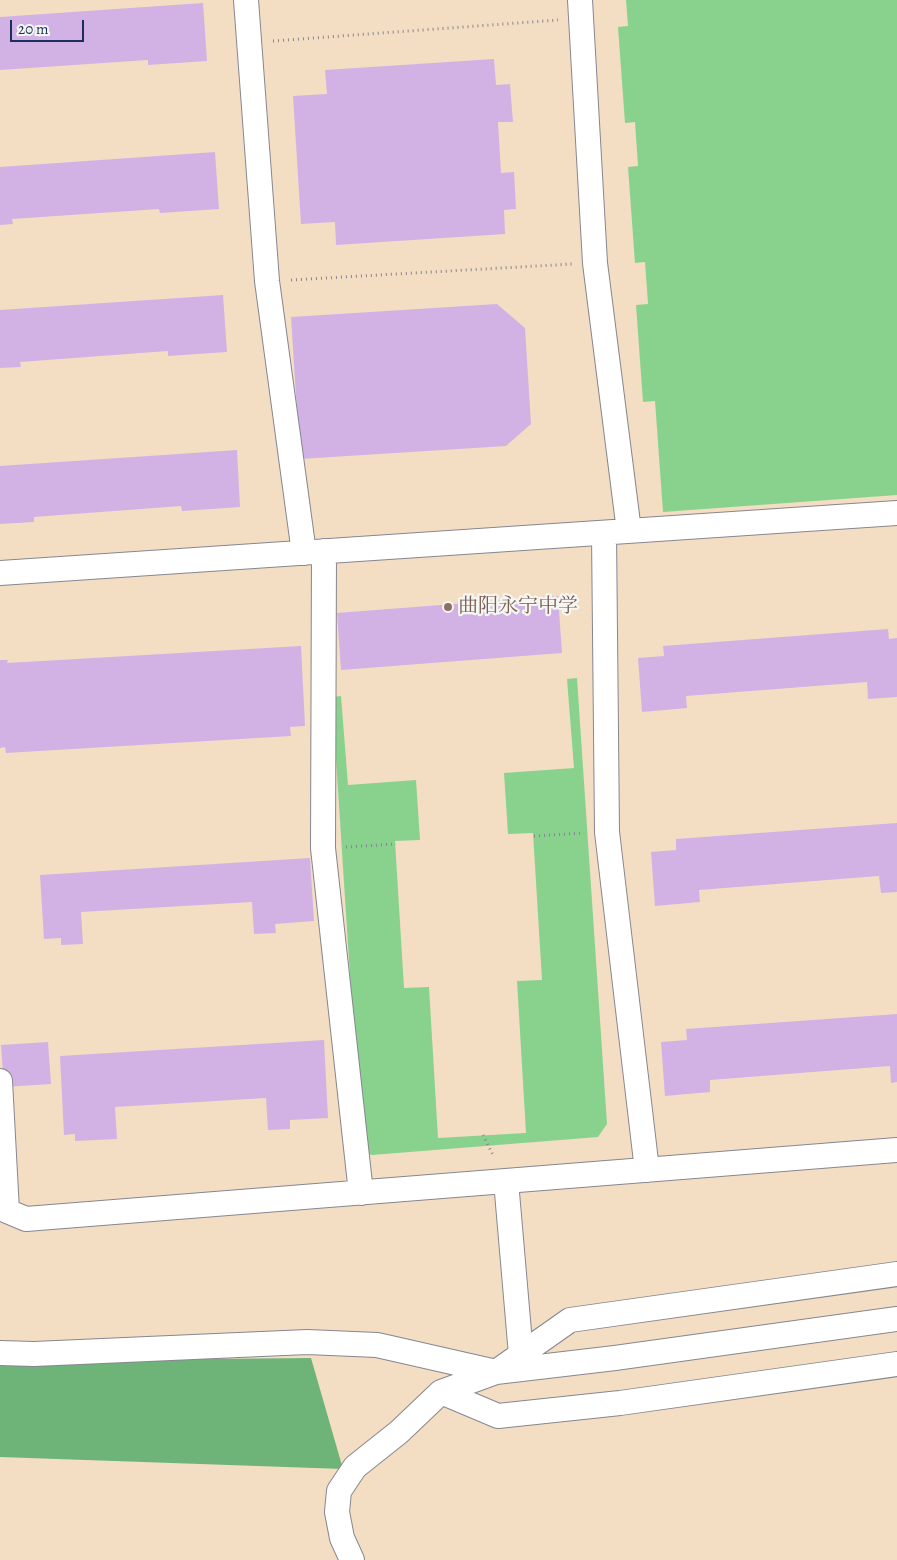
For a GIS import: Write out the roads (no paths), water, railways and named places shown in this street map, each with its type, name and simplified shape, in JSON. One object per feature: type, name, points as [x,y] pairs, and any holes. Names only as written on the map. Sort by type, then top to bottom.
[{"type":"street","points":[[246,0],[267,281],[314,552],[323,848],[361,1193]]},
{"type":"street","points":[[581,9],[595,262],[629,531]]},
{"type":"street","points":[[0,573],[897,513]]},
{"type":"street","points":[[604,533],[607,832],[647,1170]]},
{"type":"street","points":[[0,1081],[7,1212],[26,1219],[897,1150]]},
{"type":"street","points":[[506,1181],[520,1355]]},
{"type":"street","points":[[0,1353],[34,1354],[307,1342],[378,1345],[496,1372],[570,1320],[897,1274]]},
{"type":"street","points":[[352,1560],[342,1538],[338,1512],[340,1490],[355,1467],[399,1432],[441,1392],[496,1372],[615,1358],[897,1319]]},
{"type":"street","points":[[441,1392],[498,1416],[620,1402],[897,1364]]},
{"type":"place","name":"曲阳永宁中学","points":[[448,607]]}]
